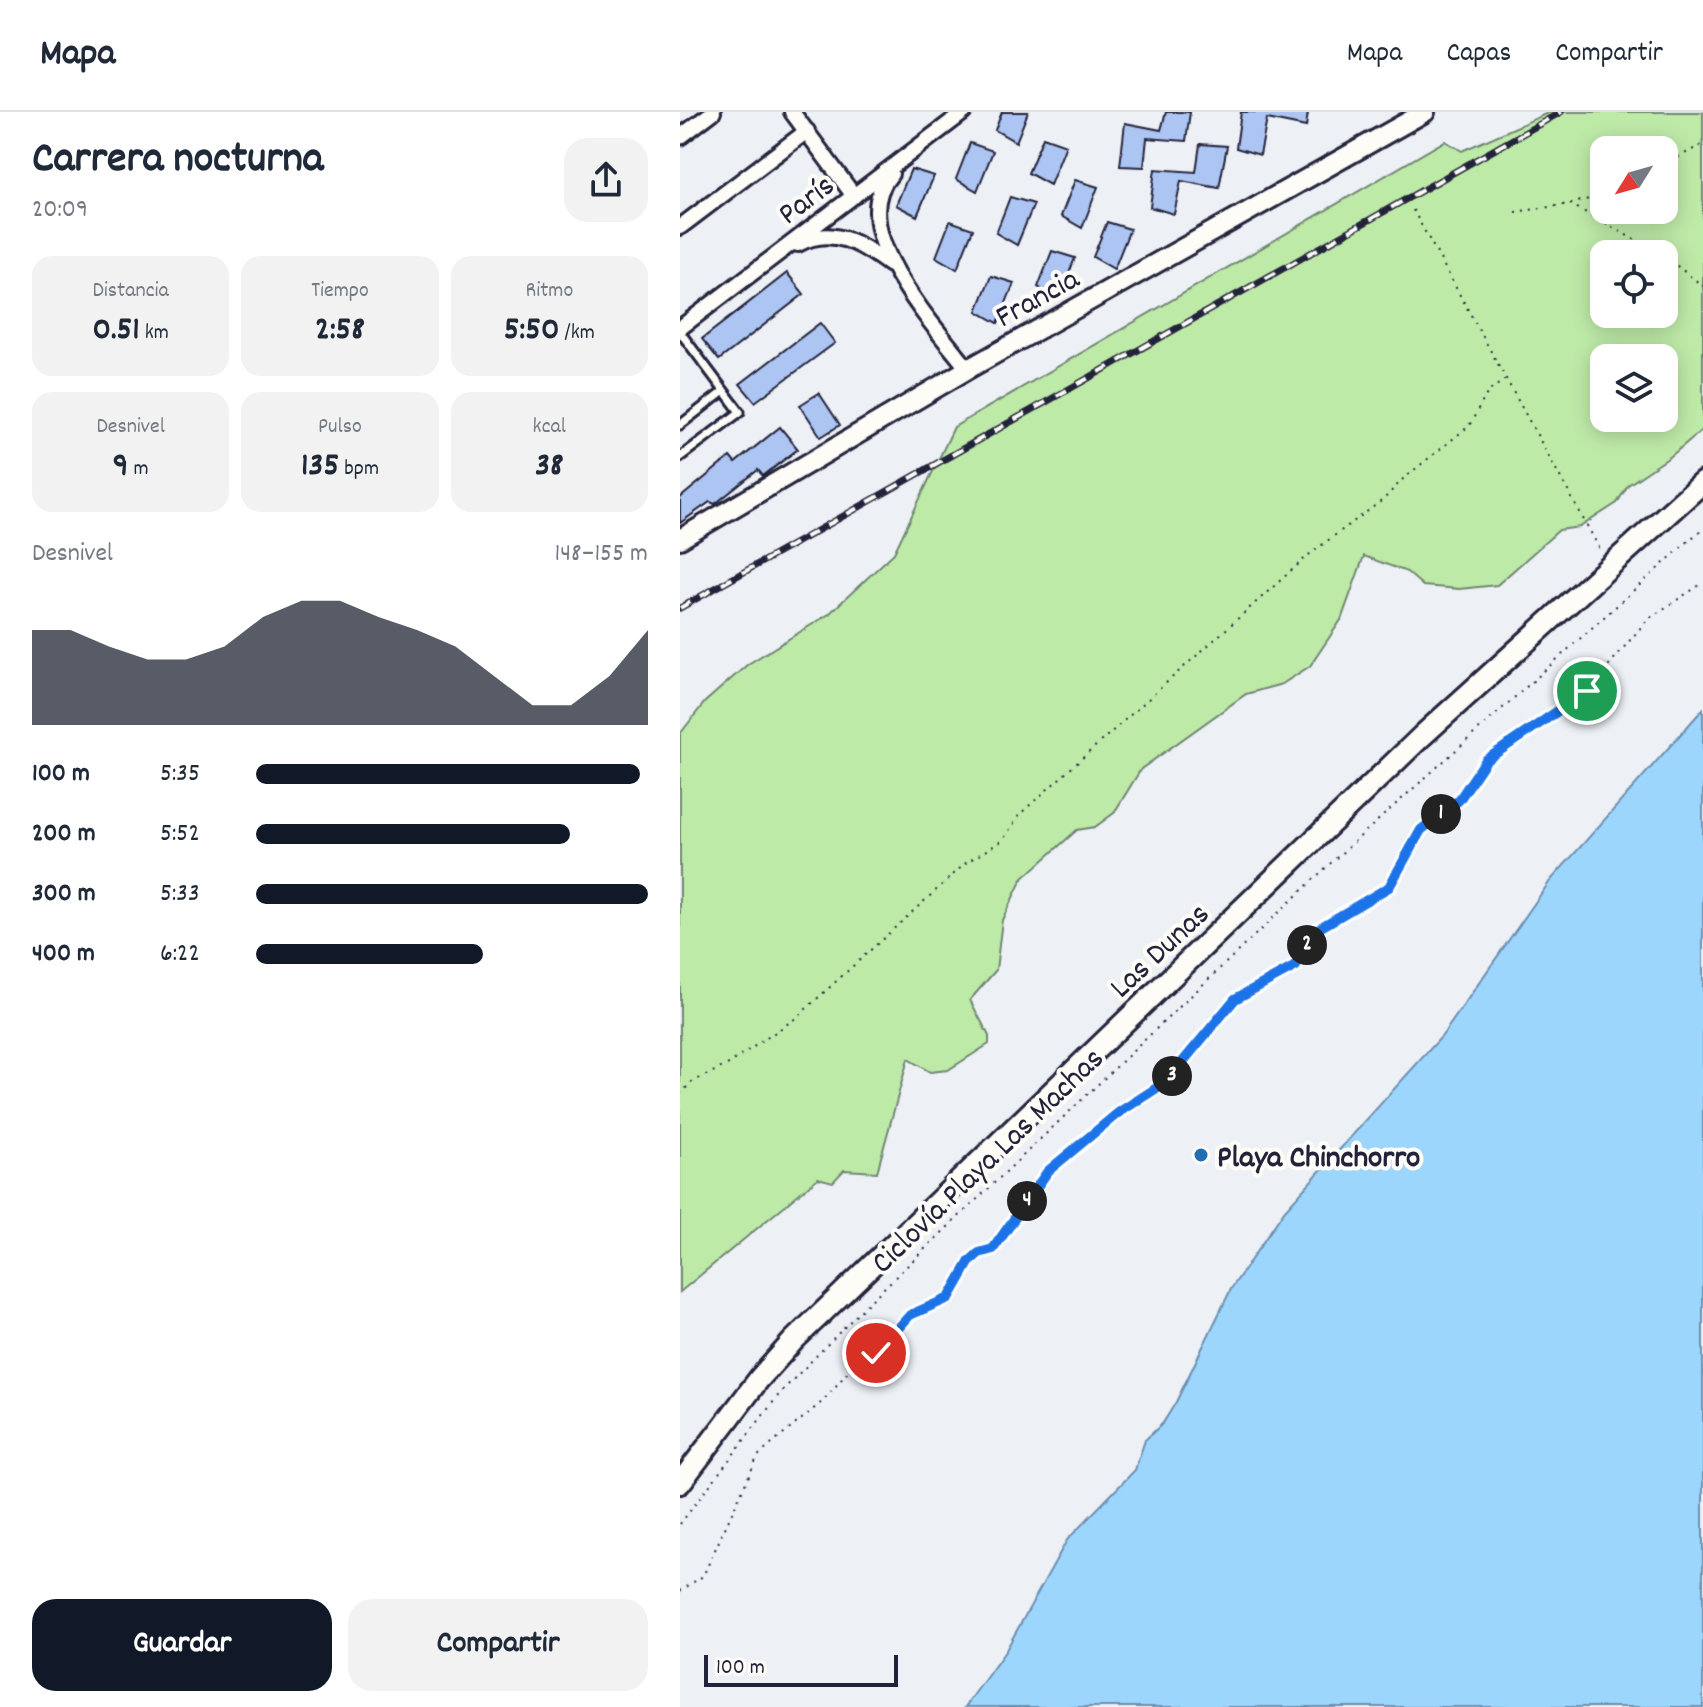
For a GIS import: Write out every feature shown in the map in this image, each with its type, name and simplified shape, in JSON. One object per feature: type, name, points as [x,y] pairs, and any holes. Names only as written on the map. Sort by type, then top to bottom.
[{"type":"main road","name":"Las Dunas","points":[[680,1483],[759,1379],[794,1340],[1422,736],[1703,482]]},
{"type":"street","points":[[680,137],[713,112]]},
{"type":"street","points":[[680,227],[814,112]]},
{"type":"street","name":"Francia","points":[[680,539],[968,369],[1425,112]]},
{"type":"street","name":"París","points":[[680,330],[960,113]]},
{"type":"street","points":[[800,122],[854,196]]},
{"type":"street","points":[[890,265],[878,219],[880,186],[910,153]]},
{"type":"street","points":[[773,258],[807,239],[837,235],[867,247],[890,265],[968,369]]},
{"type":"lane","points":[[680,330],[740,412],[680,457]]},
{"type":"lane","points":[[680,425],[724,391]]},
{"type":"path","points":[[1678,157],[1703,144]]},
{"type":"path","points":[[1515,212],[1590,199]]},
{"type":"path","points":[[1570,204],[1635,240]]},
{"type":"path","points":[[1413,210],[1609,567]]},
{"type":"path","points":[[1678,267],[1703,286]]},
{"type":"path","points":[[680,1094],[692,1082],[727,1065],[796,1018],[967,862],[1003,840],[1020,814],[1288,574],[1384,499],[1403,479],[1469,426],[1488,392],[1507,378]]},
{"type":"path","name":"Ciclovía Playa Las Machas","points":[[680,1524],[781,1392],[868,1303],[1324,868],[1703,528]]},
{"type":"path","points":[[680,1591],[703,1576],[758,1456],[823,1401],[852,1367],[876,1353],[910,1315],[949,1298],[970,1261],[979,1253],[993,1249],[1048,1171],[1118,1113],[1172,1076],[1235,999],[1296,966],[1316,930],[1389,887],[1421,830],[1459,800],[1486,760],[1587,691],[1648,619],[1703,583]]},
{"type":"green space","points":[[1550,112],[1703,112],[1703,429],[1671,456],[1628,485],[1617,503],[1580,527],[1559,530],[1497,585],[1459,589],[1423,586],[1407,572],[1364,556],[1341,620],[1310,666],[1282,684],[1246,694],[1141,769],[1114,813],[1095,827],[1077,830],[1022,879],[1002,920],[996,970],[970,1000],[989,1036],[989,1044],[948,1070],[930,1072],[908,1059],[877,1172],[844,1170],[833,1182],[818,1178],[680,1292],[680,734],[705,702],[748,664],[829,614],[894,553],[954,427],[1445,141],[1462,151]]},
{"type":"water","points":[[1703,709],[1703,1707],[965,1707],[1006,1650],[1067,1540],[1135,1470],[1145,1440],[1163,1423],[1176,1402],[1231,1289],[1284,1211],[1442,1036],[1550,881]]},
{"type":"building","points":[[1002,112],[1028,112],[1016,142],[995,130]]},
{"type":"building","points":[[1166,112],[1190,112],[1186,141],[1147,138],[1144,167],[1120,166],[1125,123],[1161,130]]},
{"type":"building","points":[[1241,112],[1308,112],[1306,127],[1267,119],[1260,155],[1236,148]]},
{"type":"building","points":[[1043,137],[1066,145],[1050,185],[1028,173]]},
{"type":"building","points":[[970,143],[993,151],[977,191],[956,179]]},
{"type":"building","points":[[1200,144],[1227,146],[1219,188],[1181,181],[1174,214],[1150,207],[1155,169],[1196,172]]},
{"type":"building","points":[[911,169],[934,176],[917,216],[896,205]]},
{"type":"building","points":[[1075,180],[1098,187],[1082,228],[1061,216]]},
{"type":"building","points":[[1010,197],[1034,204],[1017,245],[996,233]]},
{"type":"building","points":[[950,221],[973,229],[957,269],[936,257]]},
{"type":"building","points":[[1107,222],[1130,229],[1114,269],[1093,257]]},
{"type":"building","points":[[1052,251],[1075,258],[1059,299],[1038,287]]},
{"type":"building","points":[[787,273],[804,294],[719,360],[702,339]]},
{"type":"building","points":[[991,276],[1014,283],[998,323],[977,311]]},
{"type":"building","points":[[820,323],[835,343],[755,402],[740,384]]},
{"type":"building","points":[[819,393],[840,425],[821,437],[800,405]]},
{"type":"building","points":[[780,427],[798,449],[763,476],[758,470],[715,504],[710,502],[680,523],[680,498],[730,457],[735,463]]},
{"type":"railway","points":[[680,608],[1561,112]]},
{"type":"place","name":"Playa Chinchorro","points":[[1201,1155]]},
{"type":"route","points":[[876,1353],[910,1315],[949,1298],[970,1261],[979,1253],[993,1249],[1048,1171],[1118,1113],[1166,1082],[1235,999],[1296,966],[1316,930],[1389,887],[1421,830],[1459,800],[1476,770],[1486,760],[1587,691]]}]
